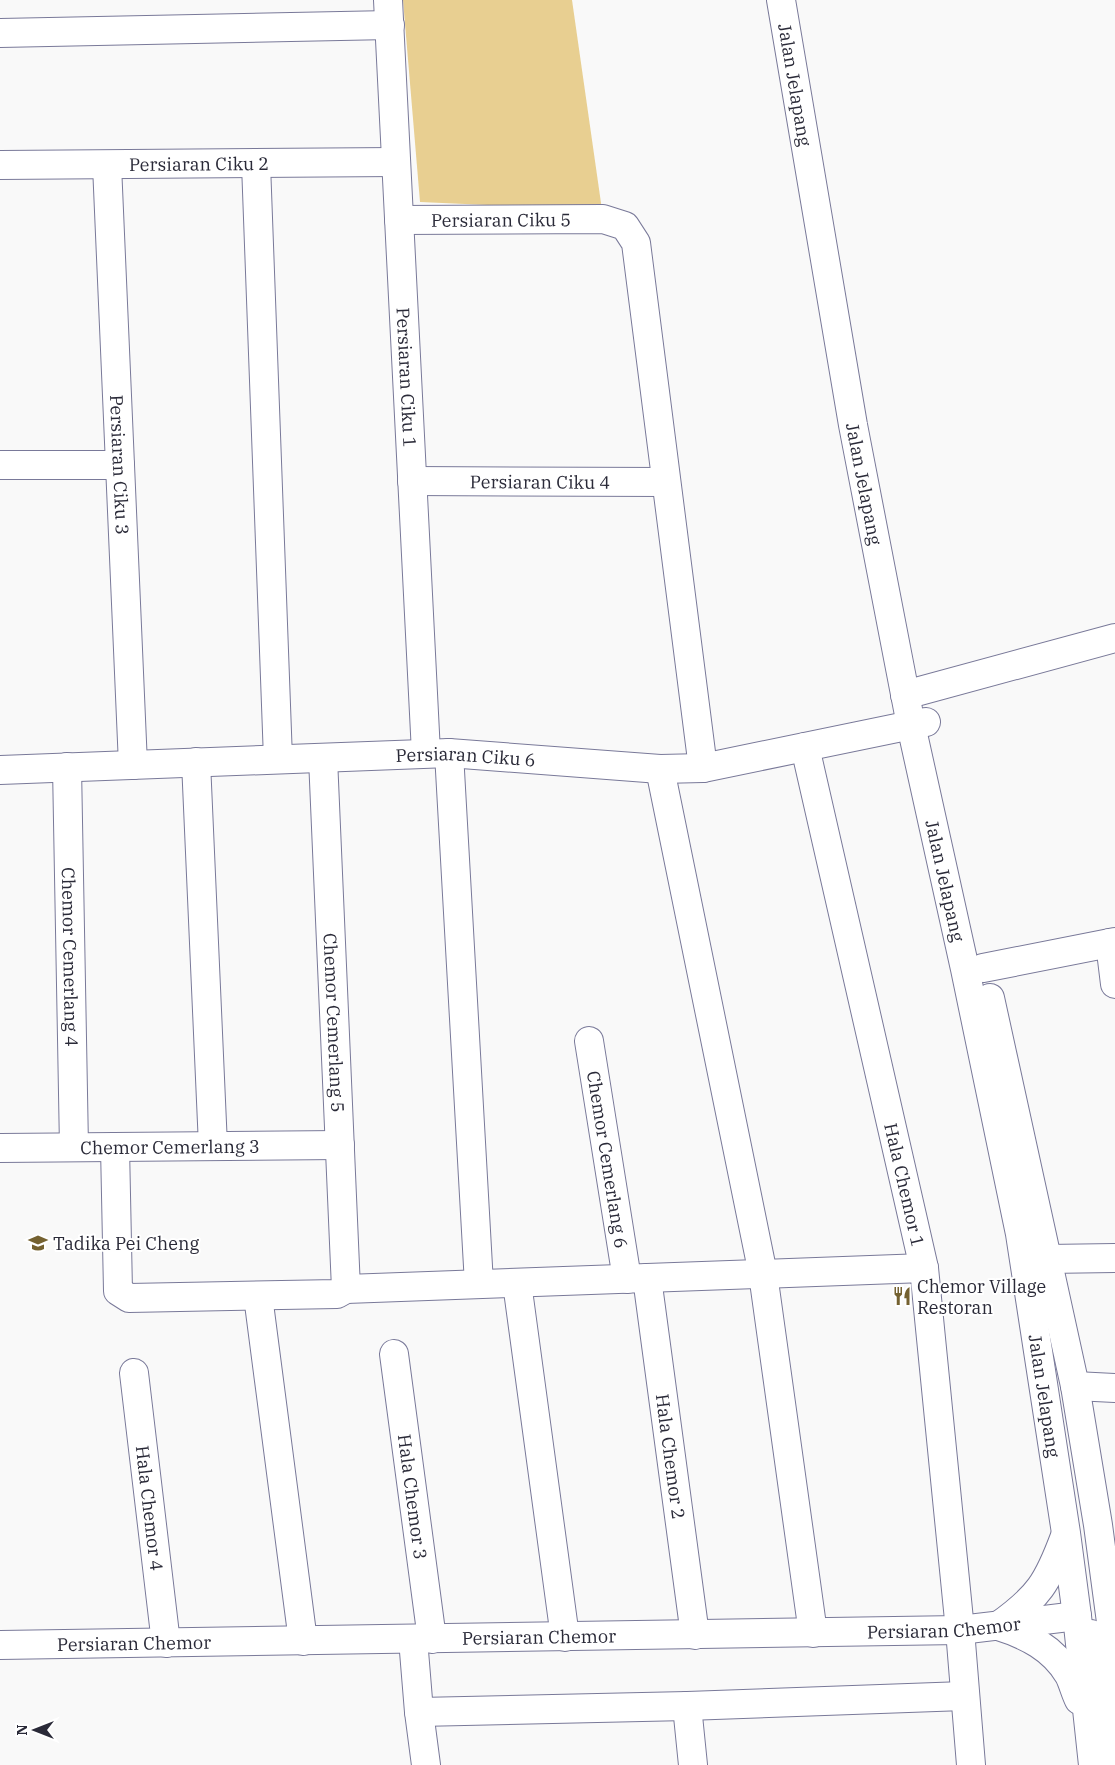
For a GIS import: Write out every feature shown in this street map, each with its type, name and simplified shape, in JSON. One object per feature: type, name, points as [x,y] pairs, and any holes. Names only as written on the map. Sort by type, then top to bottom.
[{"type":"street","name":"Jalan Jelapang","points":[[780,0],[853,425],[913,693],[967,979],[1020,1234],[1066,1533],[1093,1765]]},
{"type":"street","name":"Jalan Jelapang","points":[[797,0],[913,693]]},
{"type":"street","points":[[0,32],[389,13]]},
{"type":"street","name":"Persiaran Ciku 1","points":[[389,13],[412,481],[437,753],[479,1284]]},
{"type":"street","name":"Persiaran Ciku 2","points":[[0,165],[396,162]]},
{"type":"street","points":[[256,164],[278,759]]},
{"type":"street","name":"Persiaran Ciku 3","points":[[107,165],[133,765]]},
{"type":"street","name":"Persiaran Ciku 5","points":[[399,220],[603,219],[625,226],[636,243],[666,482]]},
{"type":"street","points":[[0,465],[120,465]]},
{"type":"street","name":"Persiaran Ciku 4","points":[[412,481],[666,482]]},
{"type":"street","points":[[666,482],[703,768]]},
{"type":"street","points":[[913,693],[1115,638]]},
{"type":"street","name":"Jalan Jelapang","points":[[919,723],[983,968],[1075,1386],[1090,1471],[1106,1524],[1115,1652]]},
{"type":"street","name":"Persiaran Ciku 6","points":[[0,770],[437,753],[660,769],[703,768],[919,723]]},
{"type":"street","name":"Hala Chemor 1","points":[[805,747],[924,1268],[960,1630],[971,1765]]},
{"type":"street","name":"Chemor Cemerlang 5","points":[[323,758],[346,1289]]},
{"type":"street","points":[[196,762],[213,1146]]},
{"type":"street","name":"Chemor Cemerlang 4","points":[[67,767],[74,1147]]},
{"type":"street","points":[[660,769],[763,1274],[813,1633]]},
{"type":"street","points":[[983,968],[1113,943],[1115,984]]},
{"type":"street","name":"Chemor Cemerlang 6","points":[[589,1041],[637,1278]]},
{"type":"street","name":"Chemor Cemerlang 3","points":[[0,1148],[340,1145]]},
{"type":"street","points":[[115,1147],[118,1292],[129,1298],[337,1294],[346,1289],[924,1268]]},
{"type":"street","points":[[1047,1259],[1115,1258]]},
{"type":"street","name":"Hala Chemor 2","points":[[637,1278],[695,1635]]},
{"type":"street","points":[[517,1283],[565,1637]]},
{"type":"street","points":[[258,1296],[303,1641]]},
{"type":"street","name":"Hala Chemor 3","points":[[394,1354],[422,1639],[419,1712],[426,1765]]},
{"type":"street","name":"Hala Chemor 4","points":[[134,1373],[166,1643]]},
{"type":"street","points":[[1075,1386],[1115,1388]]},
{"type":"street","points":[[1090,1471],[1084,1505],[1093,1574],[1092,1591],[1077,1616],[1088,1626],[1103,1660],[1115,1765]]},
{"type":"street","points":[[998,1626],[1029,1603],[1042,1588],[1051,1572],[1066,1533]]},
{"type":"street","name":"Persiaran Chemor","points":[[0,1645],[960,1630],[1077,1616]]},
{"type":"street","points":[[998,1626],[1039,1643],[1056,1658],[1069,1676],[1087,1718]]},
{"type":"street","points":[[419,1712],[687,1706],[964,1696]]},
{"type":"street","points":[[687,1706],[693,1765]]},
{"type":"shaded area","points":[[403,0],[572,0],[602,210],[420,202]]},
{"type":"place","name":"Tadika Pei Cheng","points":[[38,1243]]},
{"type":"place","name":"Chemor Village Restoran","points":[[902,1296]]}]
